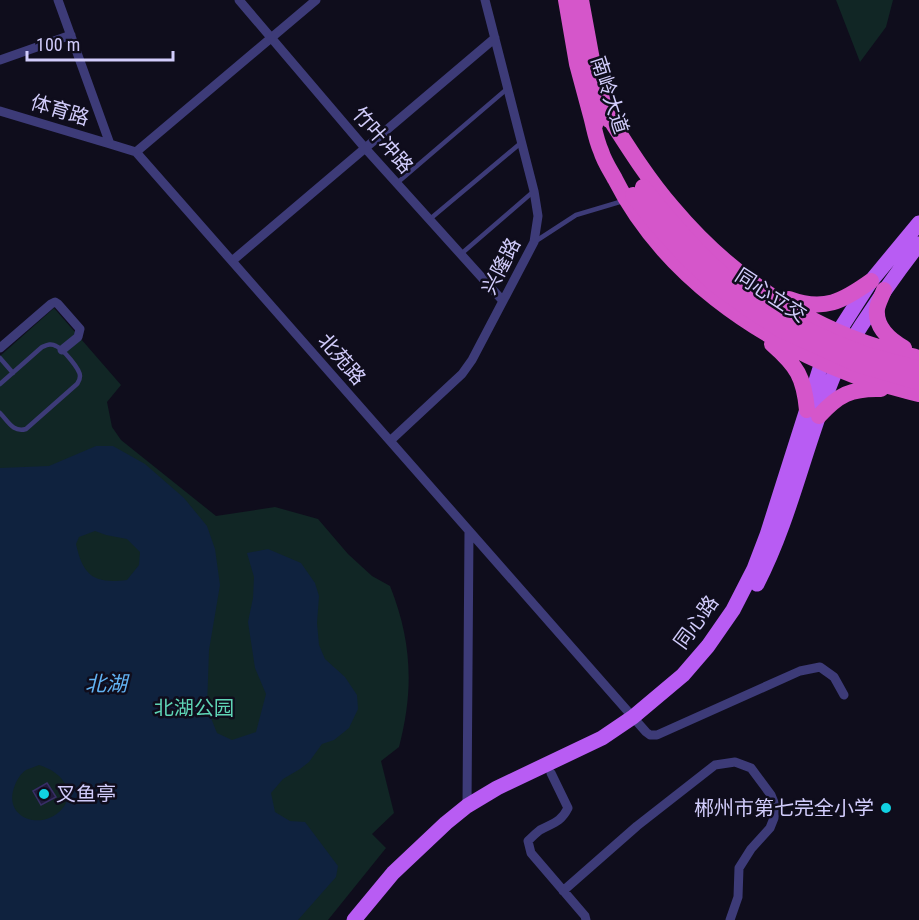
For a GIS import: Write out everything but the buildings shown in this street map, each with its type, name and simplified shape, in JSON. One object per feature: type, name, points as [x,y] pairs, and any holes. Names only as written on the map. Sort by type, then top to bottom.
[{"type":"highway","name":"南岭大道","points":[[566,0],[577,64],[598,113]]},
{"type":"highway","name":"南岭大道","points":[[581,0],[592,60],[598,113],[606,148],[634,194]]},
{"type":"highway","points":[[598,113],[631,151],[673,208],[728,265],[793,310],[867,343],[919,356]]},
{"type":"highway","points":[[634,194],[646,231],[677,265],[705,292],[788,358],[798,372],[813,413],[847,393],[862,389],[919,394]]},
{"type":"highway","name":"同心立交","points":[[634,194],[665,215],[694,248],[721,273],[787,320],[863,353],[919,369]]},
{"type":"highway","name":"同心立交","points":[[634,194],[655,223],[713,283],[772,325],[859,365],[919,381]]},
{"type":"highway","points":[[759,288],[806,305],[828,304],[878,285],[877,310],[882,331],[890,339],[919,356]]},
{"type":"highway","points":[[739,317],[776,340],[855,376],[919,394]]},
{"type":"main road","name":"同心路","points":[[367,920],[401,880],[453,831],[473,815],[503,797],[607,747],[683,675],[708,646],[733,610],[754,569],[830,365],[846,335],[919,223]]},
{"type":"main road","name":"同心路","points":[[878,285],[919,244]]},
{"type":"main road","name":"同心路","points":[[354,920],[393,873],[426,840],[467,806],[497,788],[636,720]]},
{"type":"street","points":[[58,0],[110,144],[136,152],[316,0]]},
{"type":"street","name":"竹叶冲路","points":[[239,0],[365,148],[503,302]]},
{"type":"street","name":"兴隆路","points":[[390,441],[468,367],[534,242],[538,216],[534,191],[485,0]]},
{"type":"street","points":[[0,60],[71,35]]},
{"type":"street","points":[[232,261],[495,38]]},
{"type":"street","name":"体育路","points":[[0,111],[110,144]]},
{"type":"street","name":"北苑路","points":[[136,152],[636,720]]},
{"type":"street","points":[[0,348],[55,302],[80,332],[78,337],[62,350]]},
{"type":"street","points":[[467,806],[469,531]]},
{"type":"street","points":[[636,720],[650,735],[657,735],[800,671],[820,667],[834,677],[844,695]]},
{"type":"street","points":[[563,891],[637,826],[715,765],[735,762],[751,768],[771,795],[775,805],[770,828],[751,849],[739,868],[738,897],[730,920]]},
{"type":"street","points":[[551,773],[568,808],[563,817],[538,831],[528,841],[531,853],[586,920]]},
{"type":"lane","points":[[397,183],[508,88]]},
{"type":"lane","points":[[429,220],[522,142]]},
{"type":"lane","points":[[460,254],[534,191]]},
{"type":"lane","points":[[534,242],[576,215],[634,194]]},
{"type":"lane","points":[[0,384],[46,345],[56,345],[62,350],[79,371],[80,377],[77,384],[23,430],[14,429],[0,413]]},
{"type":"lane","points":[[0,358],[13,373]]},
{"type":"green space","points":[[836,0],[893,0],[886,27],[860,62]]},
{"type":"green space","name":"北湖","points":[[54,308],[121,385],[107,402],[112,427],[121,440],[216,516],[275,507],[318,519],[348,554],[372,576],[390,586],[403,626],[409,686],[399,747],[381,761],[394,813],[372,834],[386,848],[328,920],[0,920],[0,356]]},
{"type":"water","name":"北湖","points":[[96,446],[113,446],[145,464],[184,498],[207,526],[215,549],[220,585],[209,650],[207,708],[217,733],[232,740],[256,732],[266,694],[255,668],[248,622],[254,577],[247,553],[268,549],[301,563],[315,583],[319,596],[317,623],[319,645],[325,659],[345,677],[357,695],[358,709],[349,728],[334,740],[322,744],[309,762],[283,779],[271,793],[275,812],[290,821],[305,822],[338,866],[336,877],[298,920],[0,920],[0,468],[49,466]],"holes":[[[95,531],[127,539],[140,552],[139,565],[127,580],[98,579],[92,576],[82,564],[76,544],[79,537]],[[39,765],[59,776],[68,791],[64,807],[54,816],[44,820],[26,818],[18,813],[12,796],[21,775],[26,770]]]},
{"type":"place","name":"叉鱼亭","points":[[44,794]]},
{"type":"place","name":"郴州市第七完全小学","points":[[886,808]]},
{"type":"park label","name":"北湖公园","points":[[194,708]]}]
